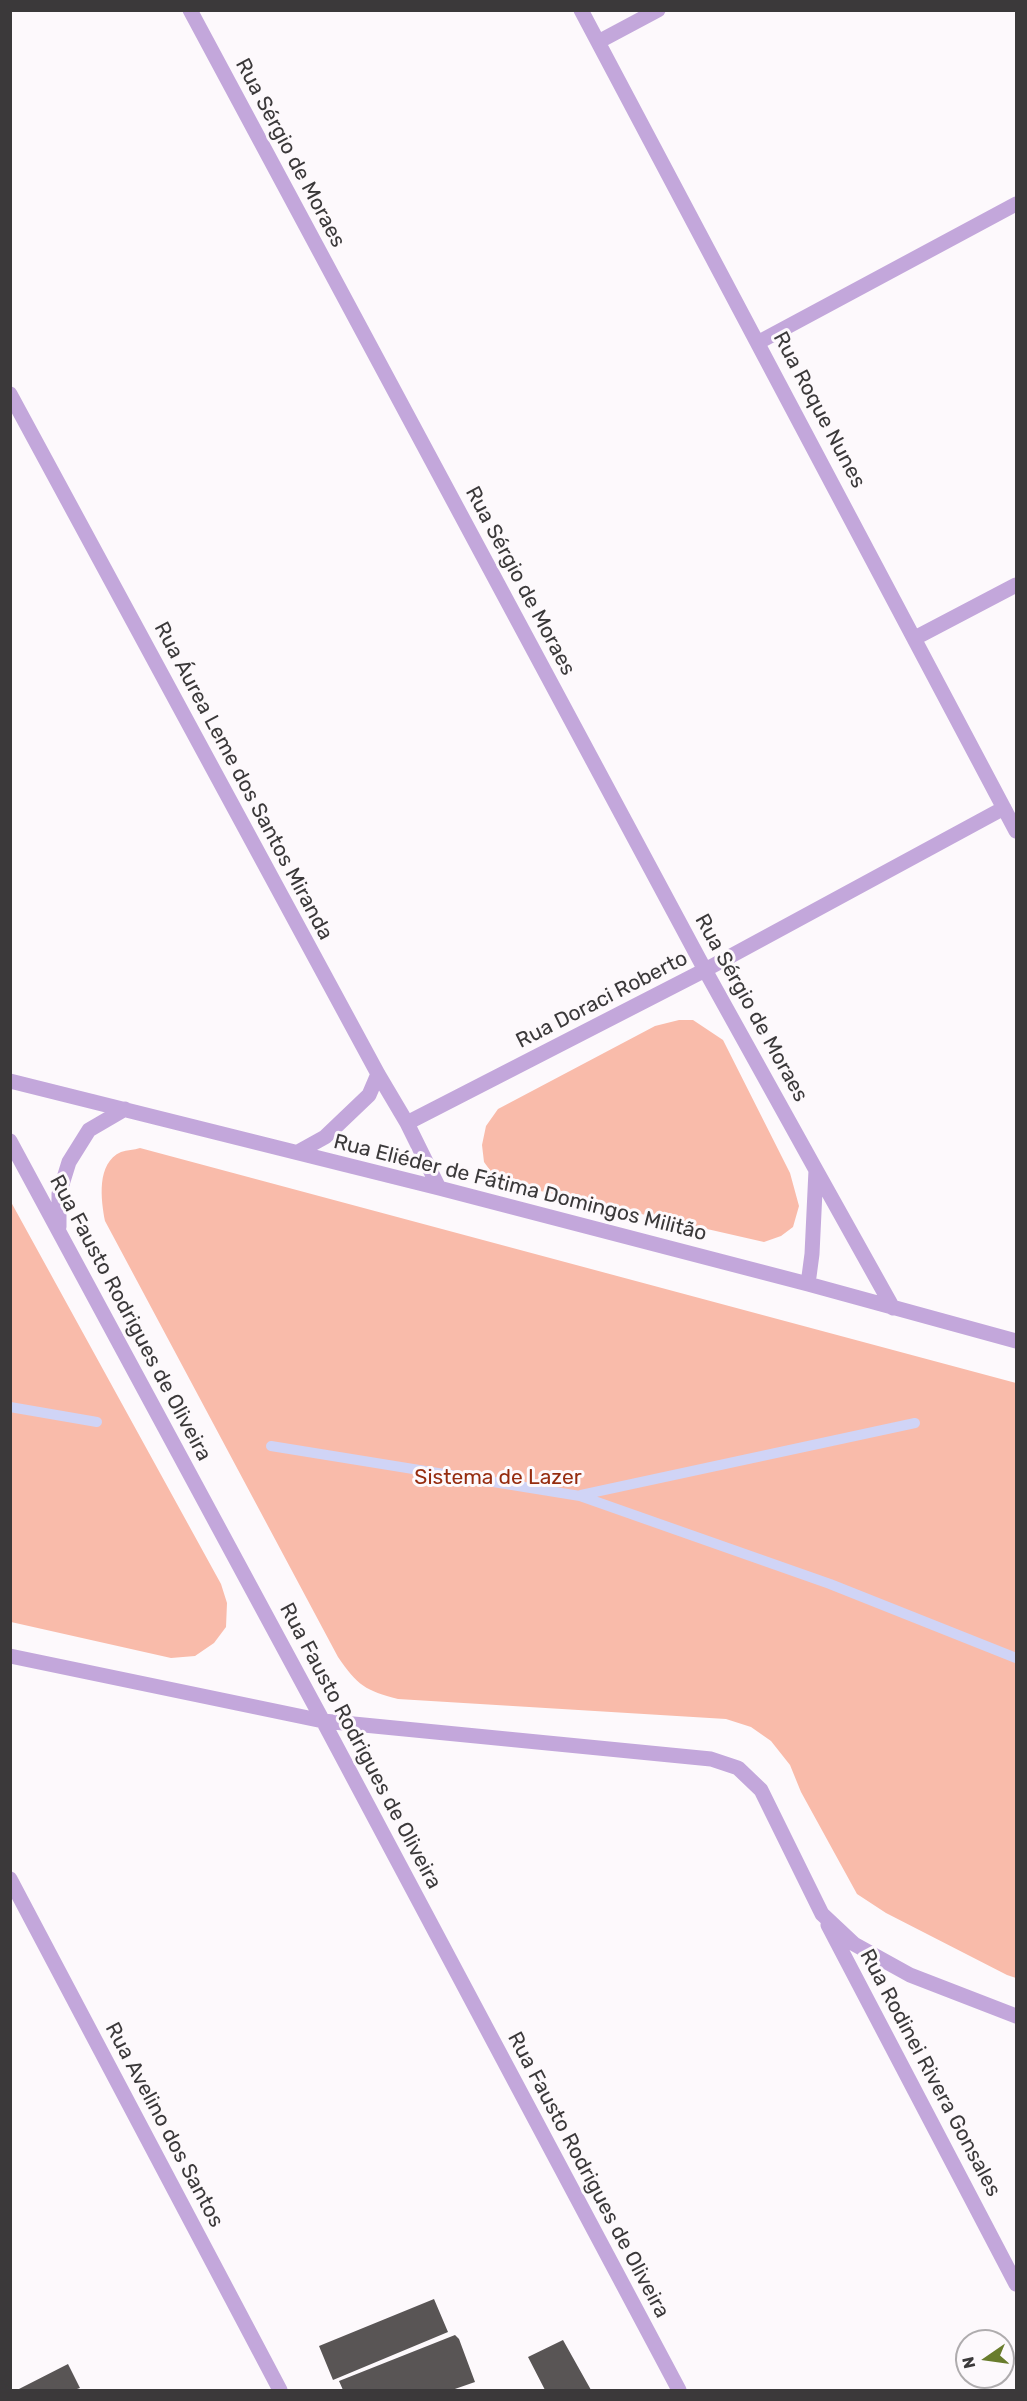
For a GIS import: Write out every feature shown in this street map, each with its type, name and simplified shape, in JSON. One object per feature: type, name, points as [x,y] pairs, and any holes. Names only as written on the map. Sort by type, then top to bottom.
[{"type":"street","name":"Rua Sérgio de Moraes","points":[[190,10],[705,970],[893,1308]]},
{"type":"street","name":"Rua Roque Nunes","points":[[581,10],[1017,831]]},
{"type":"street","points":[[598,42],[658,10]]},
{"type":"street","points":[[759,342],[1017,204]]},
{"type":"street","name":"Rua Áurea Leme dos Santos Miranda","points":[[10,394],[378,1074],[407,1123],[439,1188]]},
{"type":"street","points":[[915,638],[1017,585]]},
{"type":"street","name":"Rua Doraci Roberto","points":[[407,1123],[705,970],[1004,808]]},
{"type":"street","points":[[298,1152],[325,1137],[369,1095],[378,1074]]},
{"type":"street","name":"Rua Eliéder de Fátima Domingos Militão","points":[[10,1081],[439,1188],[1017,1341]]},
{"type":"street","points":[[59,1230],[59,1194],[69,1161],[89,1130],[125,1110]]},
{"type":"street","name":"Rua Fausto Rodrigues de Oliveira","points":[[10,1141],[323,1720],[679,2391]]},
{"type":"street","points":[[808,1284],[816,1170]]},
{"type":"street","name":"Rua Rodinei Rivera Gonsales","points":[[10,1656],[323,1720],[711,1760],[738,1768],[761,1790],[822,1914],[1017,2284]]},
{"type":"street","name":"Rua Avelino dos Santos","points":[[10,1879],[280,2391]]},
{"type":"street","points":[[822,1914],[854,1944],[894,1967],[1017,2016]]},
{"type":"street","name":"Rua Fausto Rodrigues de Oliveira","points":[[668,2373],[672,2391]]},
{"type":"green space","points":[[679,1020],[693,1020],[723,1040],[790,1173],[799,1206],[793,1227],[781,1236],[764,1242],[523,1187],[495,1177],[484,1162],[482,1145],[486,1126],[498,1109],[655,1026]]},
{"type":"green space","name":"Sistema de Lazer","points":[[140,1148],[1016,1383],[1016,1978],[886,1913],[857,1894],[801,1792],[790,1765],[771,1741],[751,1727],[726,1719],[398,1699],[363,1686],[338,1657],[105,1221],[102,1183],[107,1164],[121,1152]]},
{"type":"green space","points":[[11,1202],[221,1584],[227,1603],[226,1627],[214,1643],[195,1656],[171,1658],[11,1622]]},
{"type":"building","points":[[434,2299],[448,2332],[333,2380],[319,2346]]},
{"type":"building","points":[[455,2335],[459,2339],[475,2382],[452,2390],[343,2390],[339,2381]]},
{"type":"building","points":[[563,2340],[591,2390],[545,2390],[528,2357]]},
{"type":"building","points":[[68,2364],[80,2388],[74,2390],[17,2390]]},
{"type":"waterway","points":[[10,1407],[97,1422]]},
{"type":"waterway","points":[[581,1495],[915,1423]]},
{"type":"waterway","points":[[271,1446],[580,1496],[830,1584],[1016,1658]]}]
